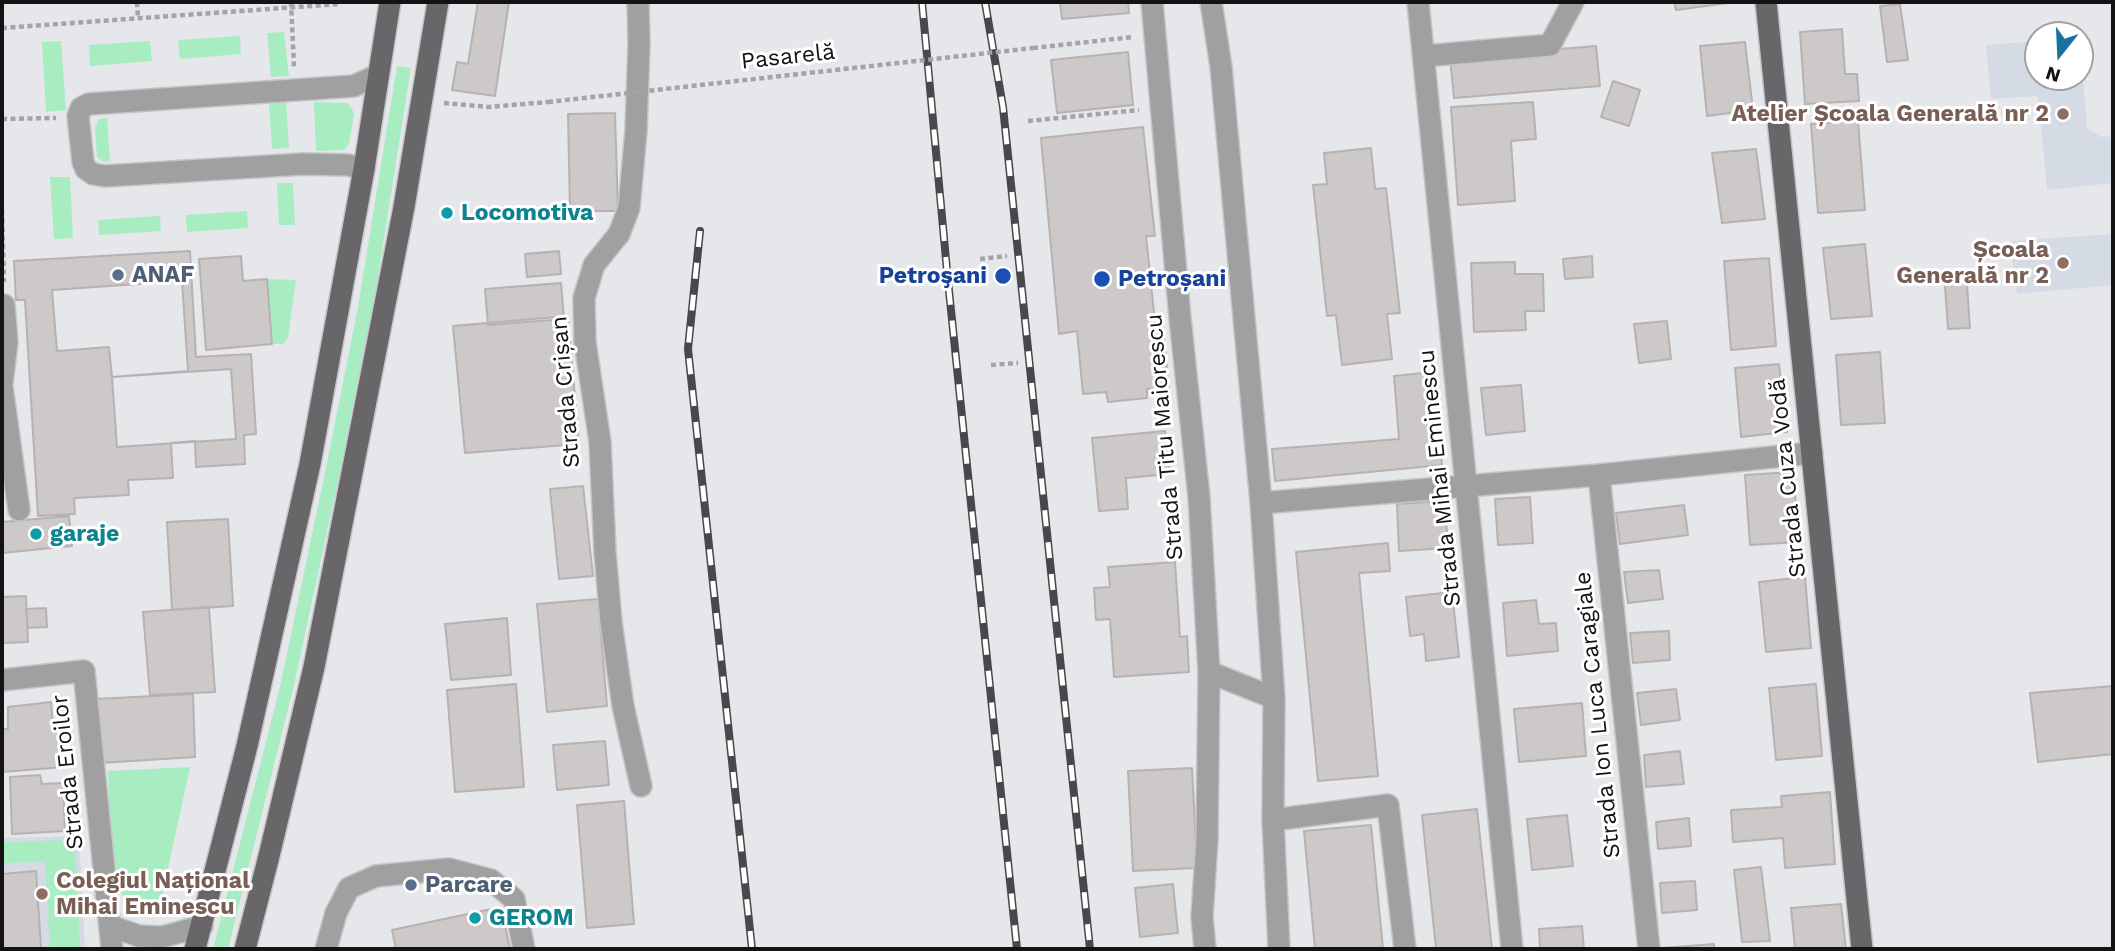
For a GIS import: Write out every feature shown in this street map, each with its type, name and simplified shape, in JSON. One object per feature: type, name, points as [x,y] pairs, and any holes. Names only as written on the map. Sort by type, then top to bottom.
[{"type":"main road","points":[[195,949],[247,746],[310,464],[364,169],[390,2]]},
{"type":"main road","points":[[244,949],[270,856],[316,653],[402,220],[438,2]]},
{"type":"main road","name":"Strada Cuza Vodă","points":[[1766,2],[1862,949]]},
{"type":"street","name":"Strada Crișan","points":[[638,2],[637,106],[629,208],[619,234],[594,265],[584,298],[585,342],[600,442],[611,622],[623,706],[641,786]]},
{"type":"street","name":"Strada Titu Maiorescu","points":[[1152,2],[1199,497],[1209,672],[1208,839],[1202,917],[1205,949]]},
{"type":"street","points":[[1211,2],[1221,67],[1261,503],[1274,698],[1273,820],[1279,949]]},
{"type":"street","name":"Strada Mihai Eminescu","points":[[1418,2],[1512,949]]},
{"type":"street","points":[[1424,56],[1550,45],[1573,2]]},
{"type":"street","points":[[364,169],[348,165],[303,164],[105,176],[93,174],[86,169],[83,162],[78,116],[81,108],[89,104],[354,86],[378,75]]},
{"type":"street","points":[[4,305],[7,342],[2,385],[19,510]]},
{"type":"street","points":[[1261,503],[1467,487],[1812,453]]},
{"type":"street","name":"Strada Ion Luca Caragiale","points":[[1599,475],[1649,949]]},
{"type":"street","name":"Strada Eroilor","points":[[2,680],[84,671],[112,949]]},
{"type":"street","points":[[1209,672],[1274,698]]},
{"type":"street","points":[[1273,820],[1388,805],[1405,949]]},
{"type":"street","points":[[327,949],[336,913],[349,888],[376,876],[449,869],[491,880],[514,899],[524,949]]},
{"type":"street","points":[[110,926],[139,936],[162,937],[202,926]]},
{"type":"path","points":[[137,2],[138,18]]},
{"type":"path","points":[[2,28],[291,5],[339,4]]},
{"type":"path","points":[[291,5],[295,76]]},
{"type":"path","name":"Pasarelă","points":[[443,103],[488,107],[548,102],[1155,35]]},
{"type":"path","points":[[1028,121],[1162,108]]},
{"type":"path","points":[[2,120],[78,116]]},
{"type":"path","points":[[2,210],[4,305]]},
{"type":"path","points":[[980,259],[1007,256]]},
{"type":"path","points":[[991,365],[1018,363]]},
{"type":"shaded area","name":"Atelier Școala Generală nr 2","points":[[2024,42],[2024,91],[2084,91],[2087,128],[2101,137],[2113,136],[2113,183],[2047,190],[2038,96],[1991,99],[1986,45]]},
{"type":"shaded area","name":"Școala Generală nr 2","points":[[2113,234],[2113,285],[2017,294],[2010,241]]},
{"type":"shaded area","name":"Colegiul Național Mihai Eminescu","points":[[79,836],[85,949],[2,949],[2,838]]},
{"type":"green space","points":[[284,32],[289,76],[271,77],[267,33]]},
{"type":"green space","points":[[240,36],[241,54],[180,59],[178,40]]},
{"type":"green space","points":[[61,41],[66,110],[46,112],[42,42]]},
{"type":"green space","points":[[150,41],[152,61],[90,66],[89,45]]},
{"type":"green space","points":[[397,66],[411,68],[376,288],[340,471],[294,685],[228,949],[213,949],[280,687],[326,468],[358,307]]},
{"type":"green space","points":[[286,102],[289,148],[272,149],[269,104]]},
{"type":"green space","points":[[314,102],[347,103],[352,109],[354,114],[346,148],[316,151]]},
{"type":"green space","points":[[107,118],[110,161],[104,162],[97,157],[95,127],[99,119]]},
{"type":"green space","points":[[50,177],[70,177],[73,238],[54,239]]},
{"type":"green space","points":[[277,183],[293,183],[295,225],[279,225]]},
{"type":"green space","points":[[247,211],[248,228],[187,232],[186,215]]},
{"type":"green space","points":[[160,216],[161,231],[99,235],[98,220]]},
{"type":"green space","points":[[267,279],[296,280],[288,337],[283,344],[272,344]]},
{"type":"green space","points":[[190,767],[160,905],[143,907],[125,899],[115,882],[111,856],[108,771]]},
{"type":"green space","points":[[75,840],[80,949],[50,949],[45,862],[2,863],[2,842]]},
{"type":"building","points":[[478,2],[509,2],[495,96],[452,90],[457,62],[468,64]]},
{"type":"building","points":[[1060,2],[1128,2],[1129,13],[1062,19]]},
{"type":"building","points":[[1674,2],[1736,2],[1676,10]]},
{"type":"building","points":[[1900,4],[1908,60],[1887,62],[1880,6]]},
{"type":"building","points":[[1842,29],[1845,74],[1857,74],[1859,101],[1805,104],[1800,32]]},
{"type":"building","points":[[1745,42],[1753,110],[1707,116],[1700,46]]},
{"type":"building","points":[[1596,46],[1600,86],[1454,98],[1450,58]]},
{"type":"building","points":[[1128,52],[1133,105],[1057,113],[1051,60]]},
{"type":"building","points":[[1613,81],[1640,90],[1629,126],[1601,117]]},
{"type":"building","points":[[1533,102],[1536,139],[1511,141],[1515,201],[1458,205],[1451,107]]},
{"type":"building","points":[[615,113],[618,211],[570,211],[568,114]]},
{"type":"building","points":[[1858,121],[1865,210],[1818,213],[1811,124]]},
{"type":"building","name":"Petroșani","points":[[1143,127],[1155,236],[1146,236],[1155,322],[1162,322],[1169,387],[1147,389],[1147,398],[1108,402],[1106,392],[1083,394],[1077,331],[1059,334],[1041,138]]},
{"type":"building","points":[[1371,148],[1375,189],[1386,188],[1400,313],[1387,314],[1392,359],[1342,365],[1336,315],[1327,316],[1313,185],[1327,184],[1324,153]]},
{"type":"building","points":[[1756,149],[1765,219],[1722,223],[1712,153]]},
{"type":"building","points":[[1865,244],[1872,316],[1831,319],[1823,248]]},
{"type":"building","points":[[190,251],[196,357],[251,354],[256,434],[244,435],[245,464],[196,467],[195,441],[171,443],[173,478],[128,480],[129,495],[74,498],[75,514],[38,516],[25,300],[16,300],[14,261]]},
{"type":"building","points":[[559,251],[561,274],[527,277],[525,254]]},
{"type":"building","points":[[241,256],[243,281],[267,279],[272,344],[206,350],[199,259]]},
{"type":"building","points":[[1592,256],[1593,277],[1565,279],[1563,259]]},
{"type":"building","points":[[1769,258],[1776,346],[1731,350],[1724,261]]},
{"type":"building","points":[[1515,262],[1515,274],[1543,274],[1544,311],[1525,311],[1526,330],[1474,332],[1471,263]]},
{"type":"building","points":[[1966,271],[1970,328],[1948,329],[1944,272]]},
{"type":"building","points":[[182,281],[188,371],[112,377],[109,347],[57,351],[52,290]]},
{"type":"building","points":[[561,283],[564,319],[488,325],[485,289]]},
{"type":"building","points":[[568,316],[579,444],[465,453],[453,326]]},
{"type":"building","points":[[1667,321],[1671,359],[1639,363],[1634,324]]},
{"type":"building","points":[[1880,352],[1885,423],[1841,425],[1836,355]]},
{"type":"building","points":[[1779,364],[1787,432],[1741,437],[1735,368]]},
{"type":"building","points":[[231,369],[236,439],[117,447],[112,377]]},
{"type":"building","points":[[1433,372],[1442,465],[1275,481],[1272,449],[1399,439],[1394,376]]},
{"type":"building","points":[[1521,385],[1525,431],[1486,435],[1481,388]]},
{"type":"building","points":[[1165,431],[1170,474],[1126,478],[1128,509],[1099,511],[1092,438]]},
{"type":"building","points":[[1793,472],[1799,542],[1750,545],[1745,475]]},
{"type":"building","points":[[583,486],[593,576],[559,579],[550,489]]},
{"type":"building","points":[[1530,497],[1533,543],[1498,545],[1495,499]]},
{"type":"building","points":[[1445,501],[1448,548],[1399,551],[1397,504]]},
{"type":"building","points":[[1684,505],[1688,535],[1620,544],[1616,513]]},
{"type":"building","name":"garaje","points":[[69,516],[72,546],[2,553],[2,522]]},
{"type":"building","points":[[228,519],[233,606],[172,610],[167,522]]},
{"type":"building","points":[[1388,543],[1390,571],[1359,573],[1378,776],[1318,781],[1296,552]]},
{"type":"building","points":[[1175,562],[1180,637],[1187,636],[1189,672],[1114,677],[1110,619],[1096,620],[1094,588],[1110,587],[1108,567]]},
{"type":"building","points":[[1659,570],[1663,599],[1628,603],[1624,572]]},
{"type":"building","points":[[1805,577],[1811,648],[1766,652],[1759,582]]},
{"type":"building","points":[[1452,592],[1459,657],[1426,661],[1424,634],[1410,636],[1406,597]]},
{"type":"building","points":[[26,596],[28,642],[2,643],[2,597]]},
{"type":"building","points":[[598,599],[607,706],[547,712],[537,604]]},
{"type":"building","points":[[1536,600],[1539,624],[1556,623],[1558,651],[1507,656],[1503,603]]},
{"type":"building","points":[[209,607],[215,692],[150,695],[143,612]]},
{"type":"building","points":[[46,608],[47,627],[28,628],[26,609]]},
{"type":"building","points":[[507,618],[511,675],[451,680],[445,624]]},
{"type":"building","points":[[1669,631],[1670,660],[1633,663],[1630,633]]},
{"type":"building","points":[[516,684],[524,787],[455,792],[447,690]]},
{"type":"building","points":[[1816,684],[1822,756],[1776,760],[1769,688]]},
{"type":"building","points":[[2113,686],[2113,754],[2038,762],[2030,693]]},
{"type":"building","points":[[1676,689],[1680,720],[1641,725],[1637,693]]},
{"type":"building","points":[[193,694],[195,757],[100,763],[95,699]]},
{"type":"building","points":[[51,702],[53,726],[62,725],[65,767],[2,772],[2,729],[8,729],[8,707]]},
{"type":"building","points":[[1582,703],[1586,756],[1519,762],[1514,709]]},
{"type":"building","points":[[605,741],[609,785],[557,790],[553,745]]},
{"type":"building","points":[[1680,751],[1684,784],[1646,787],[1644,755]]},
{"type":"building","points":[[1192,768],[1197,868],[1133,871],[1128,771]]},
{"type":"building","points":[[40,775],[42,784],[63,783],[65,831],[12,834],[10,777]]},
{"type":"building","points":[[1830,792],[1835,864],[1785,868],[1783,838],[1733,842],[1731,810],[1782,807],[1781,796]]},
{"type":"building","points":[[624,801],[634,924],[587,928],[577,805]]},
{"type":"building","points":[[1477,809],[1492,949],[1436,949],[1422,815]]},
{"type":"building","points":[[1567,815],[1573,866],[1532,870],[1527,819]]},
{"type":"building","points":[[1689,818],[1691,846],[1658,849],[1656,822]]},
{"type":"building","points":[[1371,825],[1383,949],[1315,949],[1304,831]]},
{"type":"building","points":[[1761,867],[1770,941],[1742,942],[1734,870]]},
{"type":"building","points":[[36,871],[41,949],[2,949],[2,874]]},
{"type":"building","points":[[1695,881],[1697,910],[1662,913],[1660,883]]},
{"type":"building","points":[[1173,884],[1178,933],[1140,937],[1135,888]]},
{"type":"building","points":[[1841,904],[1846,949],[1795,949],[1791,908]]},
{"type":"building","name":"GEROM","points":[[501,907],[510,949],[396,949],[392,930]]},
{"type":"building","points":[[1582,926],[1584,949],[1540,949],[1539,929]]},
{"type":"building","points":[[1714,944],[1714,949],[1662,949],[1662,948]]},
{"type":"railway","points":[[922,2],[1017,949]]},
{"type":"railway","points":[[985,2],[1003,107],[1090,949]]},
{"type":"railway","points":[[700,231],[688,349],[752,949]]},
{"type":"place","name":"Atelier Școala Generală nr 2","points":[[2063,114]]},
{"type":"place","name":"Locomotiva","points":[[447,213]]},
{"type":"place","name":"Școala Generală nr 2","points":[[2063,263]]},
{"type":"place","name":"ANAF","points":[[118,275]]},
{"type":"place","name":"Petroşani","points":[[1003,276]]},
{"type":"place","name":"Petroșani","points":[[1102,279]]},
{"type":"place","name":"garaje","points":[[36,534]]},
{"type":"place","name":"Parcare","points":[[411,885]]},
{"type":"place","name":"Colegiul Național Mihai Eminescu","points":[[42,894]]},
{"type":"place","name":"GEROM","points":[[475,918]]}]
